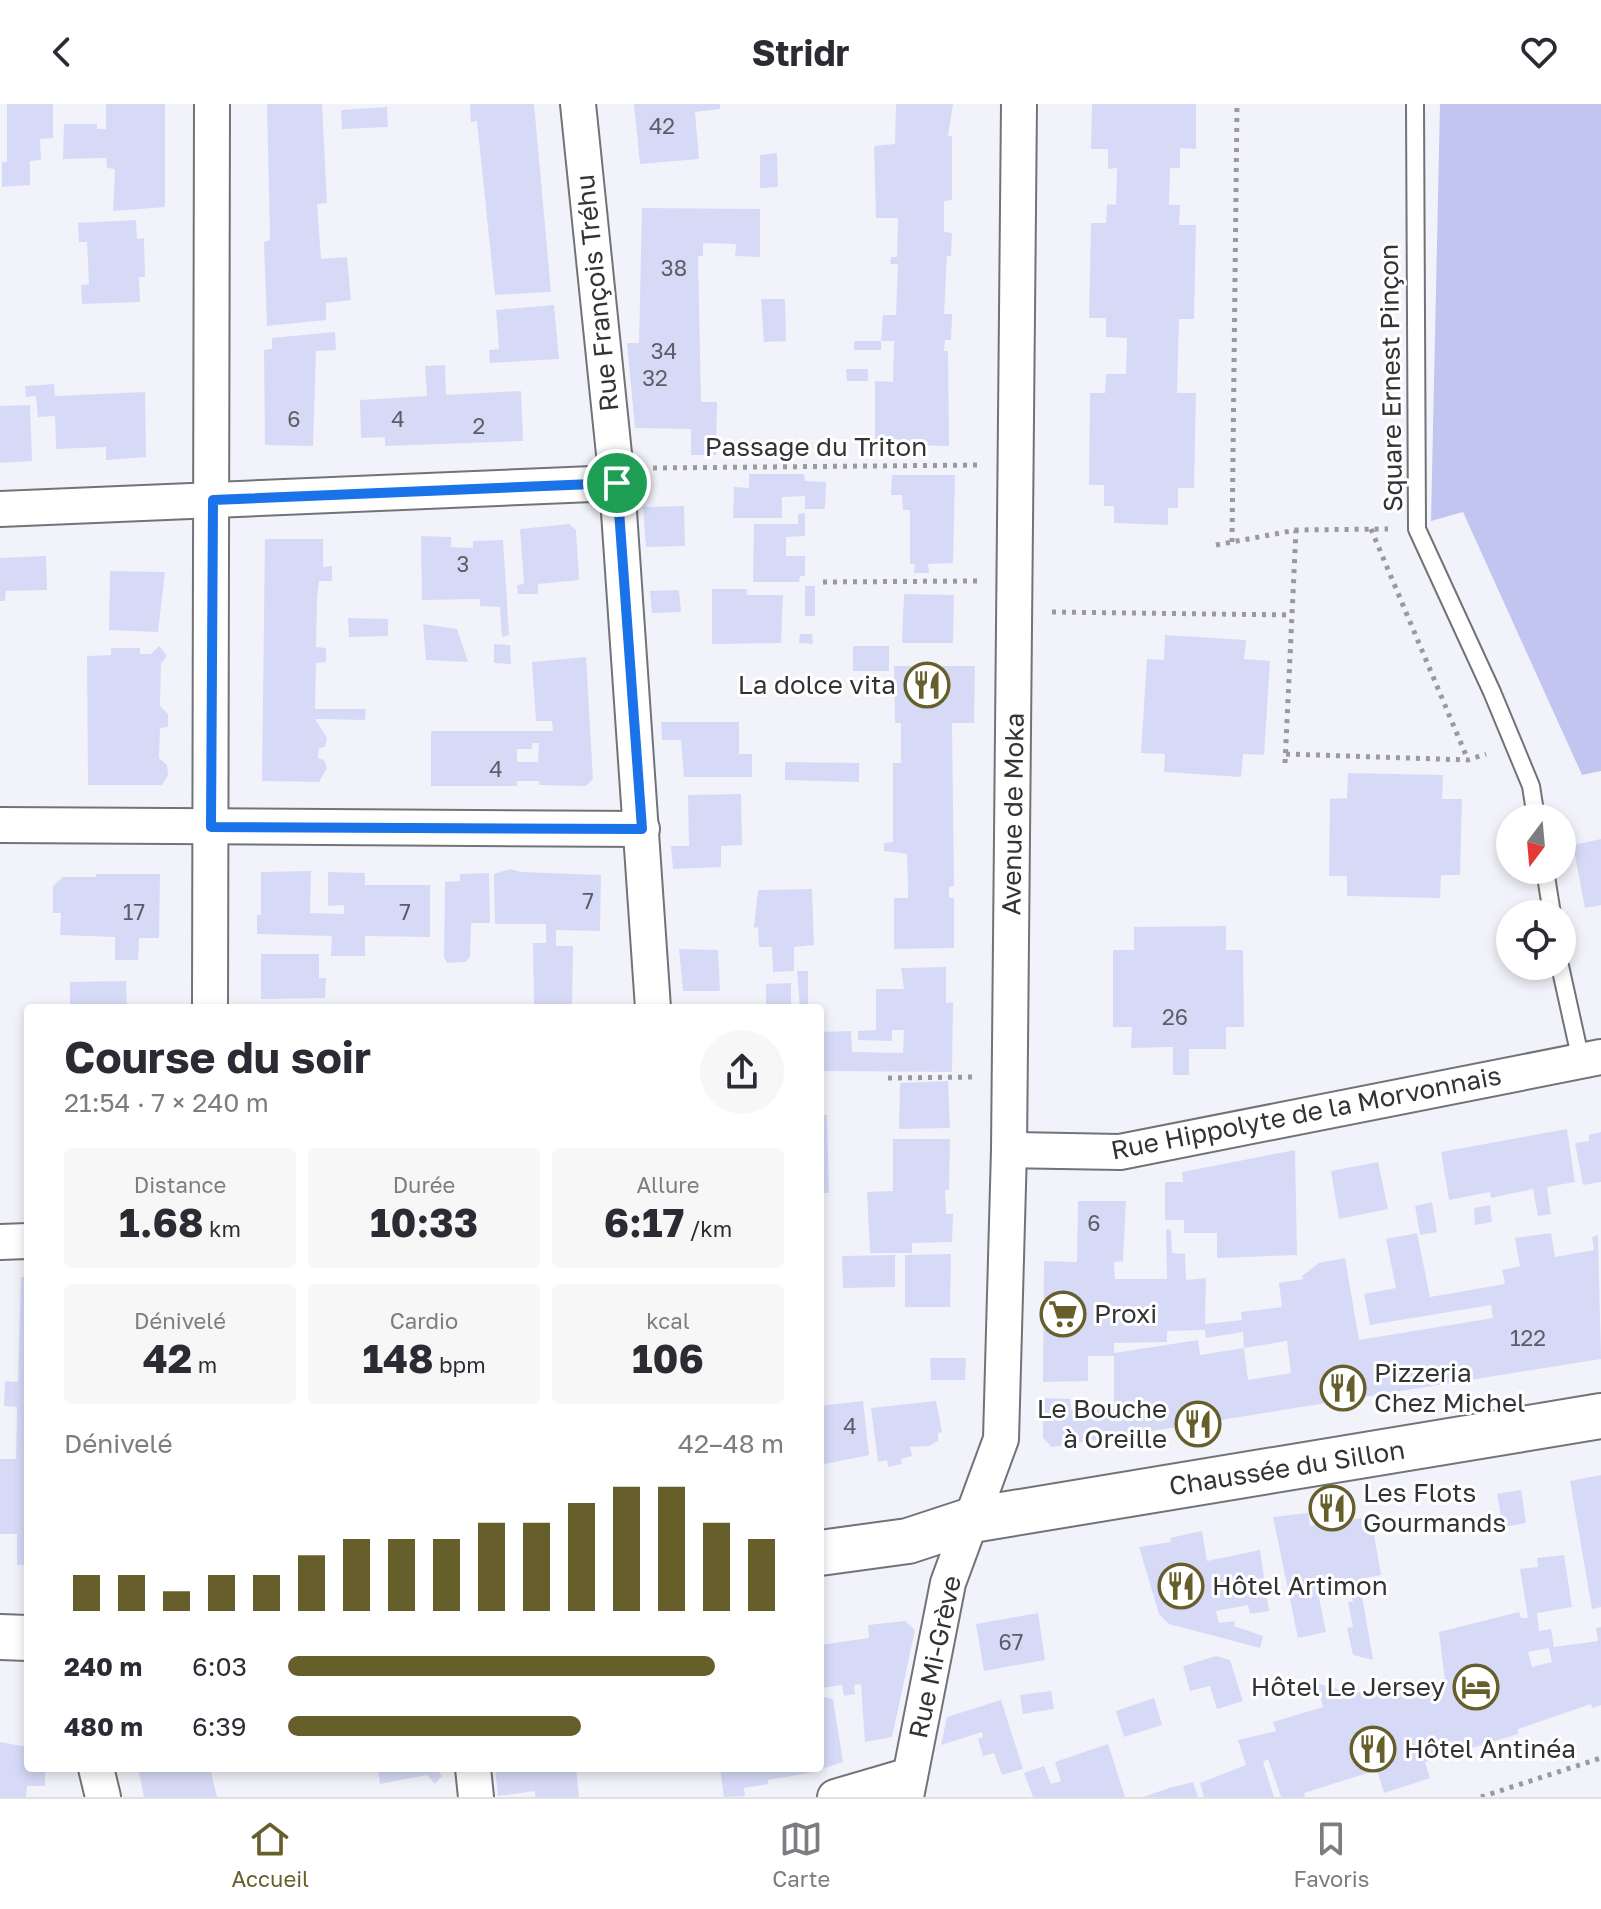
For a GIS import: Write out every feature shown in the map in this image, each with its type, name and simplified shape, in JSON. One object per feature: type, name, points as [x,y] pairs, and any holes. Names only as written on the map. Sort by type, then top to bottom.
[{"type":"main road","name":"Chaussée du Sillon","points":[[824,1552],[908,1541],[972,1520],[1601,1416]]},
{"type":"main road","points":[[0,1637],[24,1638]]},
{"type":"street","points":[[210,1004],[212,104]]},
{"type":"street","name":"Rue François Tréhu","points":[[578,104],[616,476],[653,1004]]},
{"type":"street","name":"Avenue de Moka","points":[[972,1520],[1001,1439],[1010,1077],[1019,104]]},
{"type":"street","points":[[0,509],[213,500],[616,476]]},
{"type":"street","points":[[0,825],[642,829]]},
{"type":"street","name":"Rue Hippolyte de la Morvonnais","points":[[1009,1150],[1120,1152],[1591,1059]]},
{"type":"street","points":[[0,1242],[24,1241]]},
{"type":"street","name":"Rue Mi-Grève","points":[[908,1786],[948,1583],[972,1520]]},
{"type":"street","points":[[97,1772],[103,1797]]},
{"type":"street","points":[[473,1772],[476,1797]]},
{"type":"street","points":[[835,1797],[908,1786]]},
{"type":"lane","name":"Square Ernest Pinçon","points":[[1415,104],[1417,529],[1514,745],[1531,786],[1534,804]]},
{"type":"lane","points":[[1565,980],[1591,1059]]},
{"type":"path","points":[[1232,542],[1237,104]]},
{"type":"path","name":"Passage du Triton","points":[[616,476],[1016,465]]},
{"type":"path","points":[[1371,529],[1468,760]]},
{"type":"path","points":[[1216,545],[1296,530],[1417,529]]},
{"type":"path","points":[[1285,763],[1296,530]]},
{"type":"path","points":[[823,582],[1292,615]]},
{"type":"path","points":[[1286,754],[1468,760],[1514,745]]},
{"type":"path","points":[[888,1078],[1010,1077]]},
{"type":"path","points":[[1481,1797],[1601,1758]]},
{"type":"shaded area","points":[[1440,104],[1601,104],[1601,771],[1582,775],[1463,512],[1431,521]]},
{"type":"building","points":[[7,104],[53,104],[53,138],[40,139],[41,160],[30,161],[30,185],[2,187],[2,162],[7,162]]},
{"type":"building","points":[[106,104],[165,104],[165,207],[113,211],[115,169],[107,168],[106,158],[63,159],[64,124],[97,124],[97,129],[106,129]]},
{"type":"building","points":[[267,104],[322,104],[327,203],[317,204],[321,259],[347,257],[351,300],[326,303],[326,320],[267,326],[264,242],[270,240]]},
{"type":"building","points":[[470,104],[534,104],[551,292],[495,295],[477,121],[471,122]]},
{"type":"building","points":[[634,104],[720,104],[720,109],[695,112],[699,159],[640,164]]},
{"type":"building","points":[[896,104],[953,104],[948,136],[952,136],[952,200],[944,201],[944,232],[952,233],[951,256],[947,256],[944,314],[952,314],[951,340],[945,340],[944,351],[948,351],[949,446],[898,445],[898,439],[875,440],[875,381],[893,382],[894,341],[881,341],[883,315],[896,315],[898,264],[890,264],[891,257],[897,257],[898,218],[876,218],[874,146],[895,144]]},
{"type":"building","points":[[1092,104],[1196,104],[1196,149],[1180,148],[1180,168],[1170,168],[1169,205],[1180,205],[1179,225],[1196,225],[1194,319],[1179,319],[1177,393],[1196,393],[1194,488],[1178,488],[1178,508],[1168,508],[1168,525],[1114,523],[1114,506],[1104,506],[1104,485],[1089,485],[1090,393],[1105,393],[1106,374],[1126,374],[1127,338],[1106,337],[1106,318],[1089,318],[1091,223],[1106,223],[1107,204],[1116,205],[1117,168],[1108,169],[1108,149],[1091,149]]},
{"type":"building","points":[[387,107],[388,127],[342,129],[341,110]]},
{"type":"building","points":[[777,153],[778,187],[760,188],[760,155]]},
{"type":"building","points":[[642,208],[760,209],[760,257],[735,256],[736,244],[703,243],[703,256],[698,256],[701,402],[717,402],[716,455],[691,455],[691,429],[635,428],[627,343],[639,343]]},
{"type":"building","points":[[136,220],[137,239],[144,238],[145,277],[139,277],[140,302],[82,304],[81,285],[89,284],[87,242],[79,242],[78,223]]},
{"type":"building","points":[[761,299],[785,299],[786,341],[764,342]]},
{"type":"building","points":[[554,305],[559,359],[490,363],[489,350],[499,349],[496,310]]},
{"type":"building","points":[[335,332],[336,350],[316,351],[313,446],[265,445],[264,350],[272,349],[272,338]]},
{"type":"building","points":[[854,341],[881,341],[881,350],[854,350]]},
{"type":"building","points":[[445,365],[446,395],[521,391],[523,441],[385,446],[385,437],[361,438],[360,400],[427,396],[425,366]]},
{"type":"building","points":[[846,369],[868,369],[868,381],[847,381]]},
{"type":"building","points":[[54,384],[55,396],[145,392],[146,457],[106,460],[106,447],[56,449],[55,416],[38,417],[36,396],[26,397],[25,386]]},
{"type":"building","points":[[30,405],[32,461],[0,463],[0,406]]},
{"type":"building","points":[[749,474],[804,474],[805,481],[826,482],[825,509],[805,509],[805,496],[782,497],[782,518],[733,518],[734,487],[749,488]]},
{"type":"building","points":[[892,475],[955,475],[953,563],[928,564],[929,573],[914,573],[915,564],[910,564],[910,510],[903,510],[902,495],[891,495]]},
{"type":"building","points":[[684,506],[685,546],[646,547],[643,507]]},
{"type":"building","points":[[805,513],[805,536],[786,537],[786,556],[805,556],[805,576],[800,576],[799,582],[753,582],[754,524],[798,524],[798,514]]},
{"type":"building","points":[[569,524],[576,530],[579,580],[538,584],[538,594],[518,594],[517,585],[524,584],[520,529]]},
{"type":"building","points":[[421,536],[451,537],[451,547],[473,548],[473,541],[503,540],[509,635],[502,637],[500,607],[480,606],[480,599],[422,600]]},
{"type":"building","points":[[265,539],[323,539],[323,567],[332,566],[332,581],[319,581],[316,647],[326,648],[326,662],[316,663],[315,709],[366,709],[365,720],[315,719],[327,738],[325,747],[319,748],[318,758],[324,760],[327,768],[319,782],[262,781]]},
{"type":"building","points":[[46,556],[47,590],[6,591],[5,601],[0,601],[0,558]]},
{"type":"building","points":[[110,571],[165,572],[158,632],[109,630]]},
{"type":"building","points":[[805,586],[815,586],[815,616],[805,616]]},
{"type":"building","points":[[712,589],[747,589],[747,595],[783,595],[781,643],[712,644]]},
{"type":"building","points":[[679,590],[681,612],[652,613],[650,591]]},
{"type":"building","points":[[904,594],[954,595],[953,643],[902,643]]},
{"type":"building","points":[[348,618],[388,619],[388,636],[349,637]]},
{"type":"building","points":[[423,624],[457,629],[468,662],[426,660]]},
{"type":"building","points":[[800,634],[812,634],[813,644],[799,643]]},
{"type":"building","points":[[1165,635],[1246,640],[1244,659],[1270,661],[1264,755],[1243,754],[1241,777],[1164,772],[1165,754],[1141,753],[1147,659],[1164,660]]},
{"type":"building","points":[[494,644],[510,645],[511,664],[494,663]]},
{"type":"building","points":[[159,646],[167,656],[161,663],[160,706],[168,714],[168,727],[160,728],[159,758],[167,765],[168,775],[162,785],[88,785],[87,656],[111,655],[111,648],[140,648],[140,654],[151,654]]},
{"type":"building","points":[[853,646],[889,646],[889,671],[853,671]]},
{"type":"building","points":[[586,657],[593,779],[586,786],[517,781],[517,786],[431,786],[431,731],[553,731],[552,721],[536,721],[532,662]],"holes":[[[532,743],[539,743],[538,762],[517,762],[517,749],[532,749]]]},
{"type":"building","points":[[894,666],[975,666],[974,723],[952,723],[954,886],[949,887],[949,898],[954,898],[954,948],[894,949],[894,898],[908,898],[908,888],[907,854],[884,851],[884,843],[893,842],[893,763],[901,763],[901,723],[895,723]]},
{"type":"building","points":[[661,722],[739,722],[739,754],[752,754],[752,777],[684,777],[681,740],[662,740]]},
{"type":"building","points":[[785,762],[859,763],[859,782],[785,780]]},
{"type":"building","points":[[1348,773],[1443,775],[1442,799],[1462,799],[1460,875],[1441,875],[1440,898],[1347,896],[1347,876],[1329,876],[1330,799],[1347,798]]},
{"type":"building","points":[[741,794],[742,845],[721,846],[721,867],[673,869],[671,846],[689,846],[688,795]]},
{"type":"building","points":[[1601,839],[1601,905],[1585,908],[1576,844]]},
{"type":"building","points":[[510,869],[601,875],[600,931],[556,930],[556,946],[573,946],[572,1004],[534,1004],[533,943],[546,943],[546,924],[495,924],[494,874]]},
{"type":"building","points":[[311,871],[310,913],[344,914],[344,905],[328,906],[328,872],[365,873],[365,885],[430,885],[430,937],[365,936],[365,956],[331,956],[332,936],[257,934],[257,915],[261,915],[261,872]]},
{"type":"building","points":[[489,873],[490,923],[471,923],[470,957],[465,962],[447,963],[444,957],[445,882],[460,881],[460,874]]},
{"type":"building","points":[[96,874],[160,874],[159,938],[139,938],[138,960],[115,960],[115,937],[60,935],[61,913],[53,913],[53,886],[63,877],[96,877]]},
{"type":"building","points":[[812,889],[814,945],[794,947],[794,971],[773,972],[772,947],[759,947],[758,927],[754,928],[758,890]]},
{"type":"building","points":[[1226,926],[1226,950],[1243,950],[1244,1027],[1226,1027],[1226,1049],[1189,1049],[1189,1075],[1173,1075],[1173,1047],[1131,1048],[1132,1027],[1113,1027],[1113,950],[1134,950],[1134,927]]},
{"type":"building","points":[[679,949],[718,950],[720,991],[683,991]]},
{"type":"building","points":[[261,954],[319,954],[319,978],[326,978],[325,998],[261,999]]},
{"type":"building","points":[[946,967],[946,1003],[953,1002],[952,1072],[824,1071],[824,1032],[851,1031],[852,1052],[903,1053],[904,1030],[892,1030],[892,1041],[858,1040],[858,1031],[876,1030],[876,989],[904,989],[901,968]]},
{"type":"building","points":[[797,971],[808,971],[808,1004],[800,1004]]},
{"type":"building","points":[[126,981],[127,1004],[70,1004],[70,982]]},
{"type":"building","points":[[791,983],[791,1004],[766,1004],[766,984]]},
{"type":"building","points":[[948,1081],[950,1128],[899,1129],[900,1083]]},
{"type":"building","points":[[824,1115],[827,1115],[829,1193],[824,1193]]},
{"type":"building","points":[[1567,1129],[1575,1182],[1547,1187],[1551,1214],[1538,1216],[1533,1189],[1491,1198],[1490,1192],[1449,1200],[1441,1152]]},
{"type":"building","points":[[1601,1132],[1601,1182],[1583,1185],[1575,1143],[1589,1141],[1589,1135]]},
{"type":"building","points":[[893,1139],[950,1139],[949,1190],[945,1190],[946,1214],[953,1214],[952,1242],[912,1243],[912,1253],[870,1253],[867,1192],[893,1191]]},
{"type":"building","points":[[1295,1150],[1297,1255],[1217,1258],[1217,1233],[1184,1233],[1184,1220],[1165,1220],[1165,1182],[1183,1182],[1182,1172]]},
{"type":"building","points":[[1378,1162],[1388,1209],[1339,1219],[1331,1171]]},
{"type":"building","points":[[1078,1201],[1126,1201],[1123,1261],[1114,1262],[1115,1279],[1167,1279],[1166,1229],[1171,1230],[1172,1253],[1185,1254],[1186,1280],[1206,1278],[1205,1324],[1242,1320],[1241,1312],[1282,1307],[1279,1283],[1303,1279],[1302,1276],[1319,1263],[1345,1258],[1359,1340],[1493,1318],[1491,1305],[1370,1325],[1364,1294],[1396,1288],[1386,1239],[1417,1233],[1430,1297],[1505,1284],[1502,1270],[1520,1266],[1515,1238],[1551,1233],[1555,1257],[1594,1250],[1592,1237],[1598,1235],[1601,1359],[1052,1447],[1043,1438],[1043,1398],[1070,1399],[1071,1410],[1114,1405],[1114,1356],[1088,1356],[1088,1381],[1043,1382],[1044,1261],[1077,1262]],"holes":[[[1205,1330],[1206,1338],[1243,1332],[1244,1348],[1200,1355],[1198,1340],[1114,1353],[1114,1343],[1167,1342],[1167,1331]],[[1287,1341],[1291,1373],[1248,1380],[1244,1348]]]},
{"type":"building","points":[[1432,1202],[1437,1232],[1420,1235],[1415,1206]]},
{"type":"building","points":[[1490,1205],[1492,1222],[1475,1225],[1474,1208]]},
{"type":"building","points":[[951,1254],[950,1307],[905,1307],[905,1255]]},
{"type":"building","points":[[895,1255],[895,1287],[843,1288],[842,1256]]},
{"type":"building","points":[[21,1277],[24,1277],[24,1565],[17,1565],[17,1534],[0,1534],[0,1459],[16,1459],[17,1407],[4,1406],[5,1381],[18,1382]]},
{"type":"building","points":[[930,1358],[966,1358],[965,1380],[931,1380]]},
{"type":"building","points":[[863,1401],[869,1455],[824,1464],[824,1406]]},
{"type":"building","points":[[936,1401],[942,1432],[938,1433],[938,1441],[929,1446],[910,1447],[912,1456],[901,1459],[902,1464],[888,1467],[887,1460],[878,1462],[871,1408]]},
{"type":"building","points":[[1601,1475],[1601,1607],[1592,1609],[1570,1481]]},
{"type":"building","points":[[1521,1490],[1526,1523],[1503,1527],[1497,1494]]},
{"type":"building","points":[[1346,1505],[1349,1520],[1371,1517],[1381,1575],[1359,1579],[1373,1660],[1353,1655],[1347,1628],[1353,1627],[1348,1602],[1353,1602],[1350,1591],[1319,1598],[1326,1632],[1298,1638],[1273,1517],[1308,1513],[1310,1526],[1321,1524],[1318,1510]]},
{"type":"building","name":"Hôtel Artimon","points":[[1202,1531],[1207,1561],[1260,1550],[1269,1611],[1250,1614],[1248,1605],[1216,1611],[1219,1623],[1235,1621],[1234,1626],[1263,1636],[1260,1648],[1169,1624],[1159,1614],[1139,1547],[1171,1542],[1170,1538]]},
{"type":"building","points":[[1564,1555],[1572,1607],[1537,1613],[1539,1631],[1551,1629],[1554,1647],[1598,1641],[1596,1628],[1601,1627],[1601,1705],[1592,1708],[1591,1704],[1518,1729],[1518,1734],[1425,1762],[1430,1778],[1384,1793],[1377,1770],[1304,1793],[1305,1797],[1281,1797],[1268,1759],[1263,1762],[1274,1797],[1204,1797],[1200,1783],[1246,1765],[1238,1740],[1276,1731],[1273,1722],[1323,1707],[1316,1683],[1352,1693],[1402,1687],[1406,1699],[1436,1691],[1434,1684],[1445,1681],[1439,1632],[1519,1612],[1521,1618],[1528,1618],[1520,1569],[1538,1567],[1537,1558]],"holes":[[[1549,1648],[1552,1662],[1532,1667],[1528,1652]]]},
{"type":"building","points":[[1038,1613],[1045,1660],[984,1671],[976,1624]]},
{"type":"building","points":[[905,1621],[915,1630],[892,1737],[865,1742],[861,1684],[854,1685],[855,1694],[844,1696],[842,1685],[824,1687],[824,1644],[869,1638],[868,1625]]},
{"type":"building","points":[[1216,1656],[1230,1660],[1243,1701],[1217,1709],[1210,1686],[1190,1691],[1183,1666]]},
{"type":"building","points":[[1051,1691],[1054,1709],[1023,1714],[1020,1695]]},
{"type":"building","points":[[824,1697],[833,1699],[843,1762],[824,1768]]},
{"type":"building","points":[[1154,1698],[1162,1725],[1124,1737],[1116,1711]]},
{"type":"building","points":[[1001,1700],[1023,1769],[1002,1775],[994,1753],[983,1756],[978,1739],[983,1737],[982,1732],[941,1745],[947,1717]]},
{"type":"building","points":[[0,1742],[24,1746],[24,1772],[45,1772],[45,1786],[27,1786],[26,1797],[0,1797]]},
{"type":"building","points":[[1108,1744],[1125,1797],[1033,1797],[1024,1773],[1044,1766],[1051,1784],[1061,1781],[1055,1762]]},
{"type":"building","points":[[139,1772],[211,1772],[217,1797],[144,1797]]},
{"type":"building","points":[[378,1772],[438,1772],[442,1776],[435,1784],[427,1775],[380,1784]]},
{"type":"building","points":[[495,1772],[576,1772],[579,1797],[535,1797],[535,1791],[498,1796]]},
{"type":"building","points":[[721,1772],[812,1772],[744,1788],[745,1796],[724,1797]]},
{"type":"building","points":[[1193,1782],[1198,1797],[1143,1797],[1169,1788]]},
{"type":"place","name":"La dolce vita","points":[[927,685]]},
{"type":"place","name":"Proxi","points":[[1063,1314]]},
{"type":"place","name":"Pizzeria Chez Michel","points":[[1343,1388]]},
{"type":"place","name":"Le Bouche à Oreille","points":[[1198,1424]]},
{"type":"place","name":"Les Flots Gourmands","points":[[1332,1508]]},
{"type":"place","name":"Hôtel Artimon","points":[[1181,1586]]},
{"type":"place","name":"Hôtel Le Jersey","points":[[1476,1687]]},
{"type":"place","name":"Hôtel Antinéa","points":[[1373,1749]]},
{"type":"route","points":[[617,483],[642,829],[211,827],[213,500],[617,483]]}]
